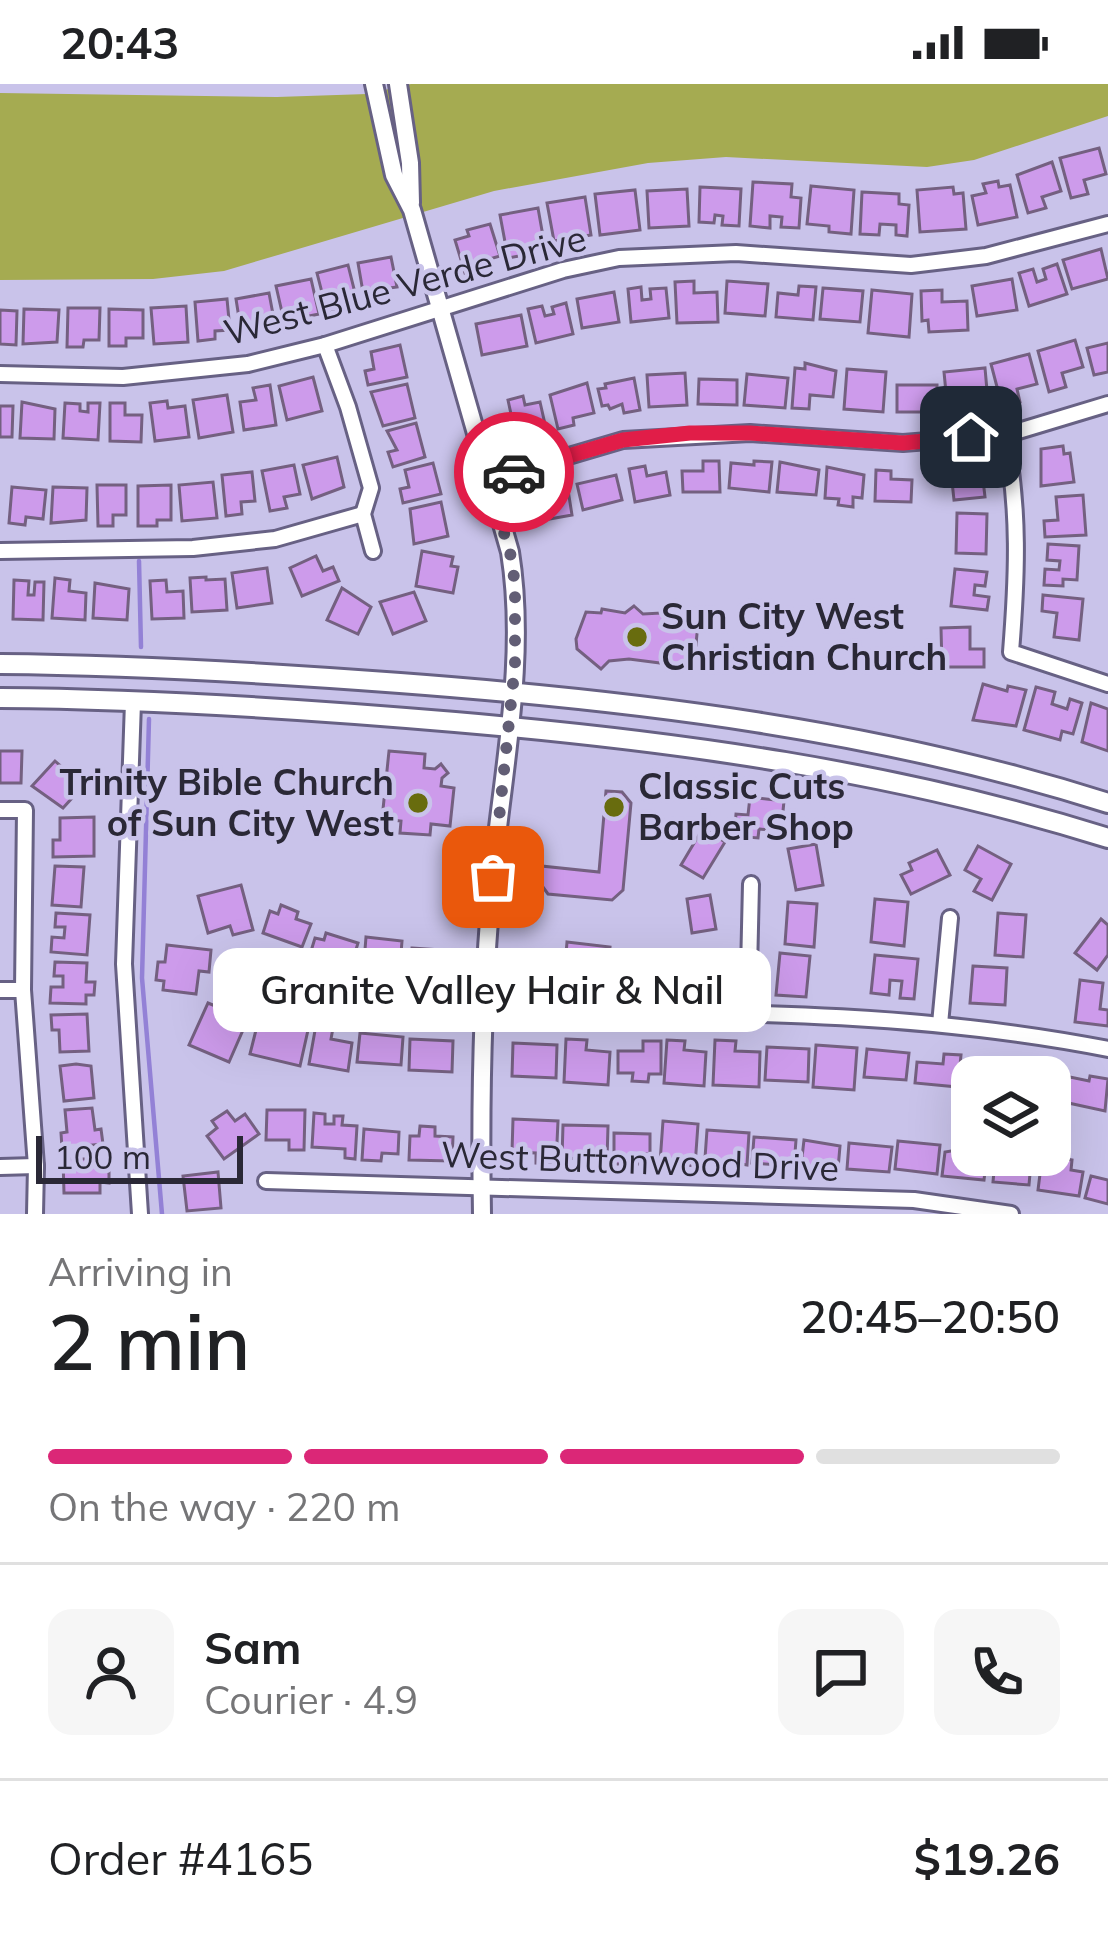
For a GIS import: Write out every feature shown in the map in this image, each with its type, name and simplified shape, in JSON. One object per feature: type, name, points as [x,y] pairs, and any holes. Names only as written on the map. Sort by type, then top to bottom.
[{"type":"main road","points":[[0,664],[134,668],[510,710],[817,732],[1009,774],[1108,802]]},
{"type":"main road","points":[[133,702],[134,668]]},
{"type":"main road","points":[[0,698],[336,712],[510,710],[924,788],[1108,838]]},
{"type":"street","points":[[374,84],[394,175],[412,210],[510,552],[515,584],[510,710],[482,1010],[482,1214]]},
{"type":"street","points":[[398,84],[412,210]]},
{"type":"street","name":"West Blue Verde Drive","points":[[0,374],[123,377],[248,364],[619,258],[736,254],[911,265],[986,256],[1108,224]]},
{"type":"street","points":[[325,345],[370,488],[363,514],[373,551]]},
{"type":"street","points":[[487,480],[623,440],[750,433],[903,443],[1005,435],[1108,404]]},
{"type":"street","points":[[1005,435],[1016,488],[1018,550],[1011,652],[1108,684]]},
{"type":"street","points":[[0,551],[193,548],[275,539],[363,514]]},
{"type":"street","points":[[133,702],[124,1013],[140,1214]]},
{"type":"street","points":[[0,810],[25,810],[23,990],[35,1214]]},
{"type":"street","points":[[748,1014],[751,884]]},
{"type":"street","points":[[940,1024],[950,918]]},
{"type":"street","points":[[251,974],[333,1000],[385,1007],[748,1014],[940,1024],[1108,1049]]},
{"type":"street","points":[[0,990],[23,990]]},
{"type":"street","points":[[0,1167],[36,1166]]},
{"type":"street","name":"West Buttonwood Drive","points":[[266,1180],[914,1199],[1011,1214]]},
{"type":"green space","points":[[411,84],[1108,84],[1108,116],[974,160],[927,167],[726,157],[648,163],[494,191],[224,271],[153,279],[0,280],[0,93],[277,97],[367,94]]},
{"type":"building","points":[[1099,148],[1106,174],[1084,180],[1088,194],[1071,198],[1060,158]]},
{"type":"building","points":[[1052,162],[1061,191],[1042,197],[1046,208],[1028,213],[1017,175]]},
{"type":"building","points":[[998,181],[999,187],[1010,185],[1017,217],[978,225],[972,196],[986,193],[983,184]]},
{"type":"building","points":[[753,182],[792,184],[791,197],[801,198],[799,228],[781,227],[782,217],[770,216],[770,228],[750,226]]},
{"type":"building","points":[[811,186],[854,190],[851,234],[807,224]]},
{"type":"building","points":[[700,187],[741,189],[739,226],[722,225],[723,216],[715,215],[714,223],[699,222]]},
{"type":"building","points":[[953,187],[954,194],[963,193],[966,229],[920,232],[917,190]]},
{"type":"building","points":[[687,189],[689,226],[649,228],[647,191]]},
{"type":"building","points":[[635,190],[640,230],[600,235],[595,194]]},
{"type":"building","points":[[862,192],[899,194],[899,204],[909,205],[907,236],[896,235],[896,225],[880,224],[879,235],[860,234]]},
{"type":"building","points":[[585,197],[591,235],[554,241],[547,203]]},
{"type":"building","points":[[538,208],[544,242],[528,245],[530,254],[508,258],[500,215]]},
{"type":"building","points":[[490,224],[500,256],[479,262],[481,268],[465,273],[455,240],[469,236],[467,230]]},
{"type":"building","points":[[1101,249],[1108,279],[1072,289],[1063,260]]},
{"type":"building","points":[[391,257],[397,287],[364,298],[358,263]]},
{"type":"building","points":[[1057,264],[1067,294],[1029,306],[1019,273],[1033,269],[1037,282],[1046,279],[1043,269]]},
{"type":"building","points":[[348,265],[355,293],[340,297],[343,308],[327,312],[317,273]]},
{"type":"building","points":[[311,279],[319,314],[284,321],[276,286]]},
{"type":"building","points":[[1012,279],[1017,310],[977,316],[972,286]]},
{"type":"building","points":[[694,281],[694,293],[717,292],[718,322],[677,323],[675,282]]},
{"type":"building","points":[[727,281],[768,284],[765,316],[725,313]]},
{"type":"building","points":[[799,286],[816,287],[813,320],[776,317],[778,293],[798,295]]},
{"type":"building","points":[[641,287],[642,300],[651,299],[650,289],[666,288],[669,318],[631,322],[628,289]]},
{"type":"building","points":[[823,288],[863,291],[860,322],[820,319]]},
{"type":"building","points":[[872,290],[912,294],[909,337],[868,333]]},
{"type":"building","points":[[942,290],[942,302],[967,301],[968,330],[929,332],[928,320],[922,321],[921,291]]},
{"type":"building","points":[[614,292],[619,322],[582,328],[577,299]]},
{"type":"building","points":[[269,293],[275,325],[241,331],[236,299]]},
{"type":"building","points":[[227,299],[230,330],[215,331],[215,339],[198,341],[195,302]]},
{"type":"building","points":[[566,303],[573,334],[536,343],[528,309],[542,306],[545,316],[554,314],[552,307]]},
{"type":"building","points":[[186,306],[188,342],[154,344],[151,308]]},
{"type":"building","points":[[68,308],[100,308],[99,340],[67,347]]},
{"type":"building","points":[[24,309],[59,310],[57,342],[23,344]]},
{"type":"building","points":[[109,309],[143,310],[143,338],[126,338],[126,346],[109,346]]},
{"type":"building","points":[[0,310],[17,311],[16,345],[0,344]]},
{"type":"building","points":[[521,315],[527,346],[482,355],[476,324]]},
{"type":"building","points":[[1075,340],[1083,367],[1062,373],[1066,387],[1049,392],[1038,351]]},
{"type":"building","points":[[1108,343],[1108,372],[1094,375],[1087,348]]},
{"type":"building","points":[[400,345],[407,377],[368,385],[365,371],[374,369],[371,352]]},
{"type":"building","points":[[1029,354],[1037,384],[1017,389],[1020,402],[1002,406],[991,364]]},
{"type":"building","points":[[805,363],[836,371],[833,397],[810,395],[809,409],[792,408],[795,368],[805,369]]},
{"type":"building","points":[[985,368],[988,402],[966,404],[967,411],[948,413],[944,372]]},
{"type":"building","points":[[847,369],[886,372],[883,412],[844,409]]},
{"type":"building","points":[[685,373],[687,405],[649,407],[647,375]]},
{"type":"building","points":[[747,374],[788,378],[785,408],[744,405]]},
{"type":"building","points":[[313,377],[322,411],[287,420],[279,386]]},
{"type":"building","points":[[634,378],[640,410],[624,413],[622,404],[610,409],[602,406],[598,389]]},
{"type":"building","points":[[699,379],[737,380],[737,405],[698,404]]},
{"type":"building","points":[[587,383],[594,413],[573,418],[574,425],[558,429],[550,395]]},
{"type":"building","points":[[407,384],[415,418],[383,426],[371,392]]},
{"type":"building","points":[[270,385],[276,425],[244,430],[240,402],[256,400],[253,388]]},
{"type":"building","points":[[897,385],[937,385],[937,412],[897,412]]},
{"type":"building","points":[[227,395],[233,432],[199,438],[193,400]]},
{"type":"building","points":[[523,396],[525,405],[540,402],[547,433],[533,436],[531,427],[508,432],[508,400]]},
{"type":"building","points":[[167,401],[168,408],[185,406],[189,437],[155,441],[150,403]]},
{"type":"building","points":[[22,402],[55,409],[54,439],[20,438]]},
{"type":"building","points":[[65,403],[80,404],[80,411],[88,412],[88,403],[100,403],[98,440],[63,438]]},
{"type":"building","points":[[110,403],[125,403],[125,415],[142,415],[141,442],[110,441]]},
{"type":"building","points":[[0,406],[13,406],[12,437],[0,437]]},
{"type":"building","points":[[416,423],[425,457],[393,467],[388,452],[397,450],[387,431]]},
{"type":"building","points":[[1063,446],[1064,454],[1070,453],[1074,482],[1041,486],[1041,449]]},
{"type":"building","points":[[337,457],[344,487],[312,499],[303,465]]},
{"type":"building","points":[[703,461],[719,461],[720,492],[683,492],[682,471],[703,471]]},
{"type":"building","points":[[754,461],[772,462],[769,492],[729,488],[731,463],[754,465]]},
{"type":"building","points":[[976,461],[977,481],[983,480],[985,497],[954,500],[950,463]]},
{"type":"building","points":[[780,462],[819,470],[816,495],[777,492]]},
{"type":"building","points":[[433,463],[441,494],[403,503],[400,489],[409,487],[405,470]]},
{"type":"building","points":[[294,465],[300,494],[284,497],[287,508],[270,511],[262,471]]},
{"type":"building","points":[[645,466],[647,476],[666,472],[670,495],[635,502],[629,469]]},
{"type":"building","points":[[827,467],[864,475],[862,498],[853,497],[853,507],[825,498]]},
{"type":"building","points":[[876,470],[891,471],[891,479],[912,480],[911,502],[875,501]]},
{"type":"building","points":[[252,472],[255,501],[241,502],[242,514],[226,516],[222,475]]},
{"type":"building","points":[[616,475],[622,500],[583,510],[577,484]]},
{"type":"building","points":[[213,482],[217,518],[182,521],[179,485]]},
{"type":"building","points":[[97,485],[126,485],[126,515],[113,515],[113,526],[98,526]]},
{"type":"building","points":[[171,485],[171,520],[138,526],[138,486]]},
{"type":"building","points":[[12,487],[46,490],[43,519],[26,517],[25,525],[9,523]]},
{"type":"building","points":[[53,487],[87,488],[86,520],[51,523]]},
{"type":"building","points":[[568,490],[572,515],[533,522],[528,497]]},
{"type":"building","points":[[1083,495],[1086,535],[1045,537],[1044,521],[1058,520],[1056,497]]},
{"type":"building","points":[[441,502],[448,536],[414,544],[410,509]]},
{"type":"building","points":[[957,513],[987,514],[986,554],[956,553]]},
{"type":"building","points":[[1048,544],[1079,546],[1077,580],[1063,579],[1063,586],[1044,585],[1045,569],[1059,570],[1060,561],[1047,560]]},
{"type":"building","points":[[422,551],[453,557],[451,566],[458,567],[453,593],[416,586]]},
{"type":"building","points":[[316,556],[323,571],[333,567],[339,581],[302,596],[290,568]]},
{"type":"building","points":[[267,568],[272,603],[237,608],[232,573]]},
{"type":"building","points":[[955,569],[987,572],[985,586],[975,585],[974,595],[989,597],[987,610],[951,606]]},
{"type":"building","points":[[55,578],[70,580],[69,591],[86,593],[85,620],[52,618]]},
{"type":"building","points":[[190,578],[225,579],[227,610],[192,612]]},
{"type":"building","points":[[14,580],[29,581],[28,595],[34,595],[35,582],[44,582],[43,620],[13,619]]},
{"type":"building","points":[[166,580],[167,592],[183,591],[184,618],[152,619],[150,581]]},
{"type":"building","points":[[95,583],[129,589],[127,620],[93,618]]},
{"type":"building","points":[[342,588],[371,607],[358,634],[327,620]]},
{"type":"building","points":[[414,592],[426,621],[393,634],[380,602]]},
{"type":"building","points":[[1043,595],[1083,599],[1079,640],[1054,637],[1057,613],[1042,611]]},
{"type":"building","name":"Sun City West Christian Church","points":[[634,606],[643,614],[699,611],[691,667],[629,659],[609,661],[601,669],[577,649],[586,612],[625,613]]},
{"type":"building","points":[[970,627],[970,649],[984,649],[984,667],[942,667],[941,628]]},
{"type":"building","points":[[983,684],[1007,691],[1008,686],[1026,690],[1016,726],[973,720]]},
{"type":"building","points":[[1036,687],[1055,692],[1052,704],[1067,709],[1070,699],[1082,703],[1073,734],[1062,731],[1060,740],[1024,730]]},
{"type":"building","points":[[1091,703],[1108,709],[1108,751],[1082,742]]},
{"type":"building","points":[[0,751],[22,751],[21,783],[0,783]]},
{"type":"building","name":"Trinity Bible Church of Sun City West","points":[[389,751],[425,754],[424,768],[441,764],[448,773],[441,786],[454,788],[450,826],[431,824],[430,835],[400,833],[401,821],[382,819]]},
{"type":"building","points":[[55,761],[83,786],[63,808],[32,786]]},
{"type":"building","points":[[606,791],[622,792],[631,803],[623,890],[612,900],[548,894],[540,883],[541,866],[599,872]]},
{"type":"building","points":[[750,797],[784,801],[781,831],[759,829],[758,838],[734,836],[736,814],[748,815]]},
{"type":"building","points":[[94,817],[94,856],[53,857],[53,840],[60,840],[60,818]]},
{"type":"building","points":[[703,828],[725,842],[703,878],[681,865]]},
{"type":"building","points":[[816,844],[823,885],[796,890],[788,849]]},
{"type":"building","points":[[978,846],[1011,864],[992,900],[974,891],[981,879],[965,870]]},
{"type":"building","points":[[937,850],[950,875],[911,894],[901,875],[912,870],[909,863]]},
{"type":"building","points":[[55,866],[84,867],[81,907],[52,905]]},
{"type":"building","points":[[241,885],[253,930],[233,935],[230,926],[208,933],[198,896]]},
{"type":"building","points":[[710,895],[716,929],[692,933],[687,899]]},
{"type":"building","points":[[875,899],[908,902],[904,946],[871,942]]},
{"type":"building","points":[[788,902],[817,904],[814,947],[785,944]]},
{"type":"building","points":[[281,905],[298,912],[296,919],[311,924],[302,947],[263,933],[270,911],[278,914]]},
{"type":"building","points":[[56,913],[90,915],[87,955],[51,952],[52,937],[64,938],[65,927],[55,927]]},
{"type":"building","points":[[998,913],[1026,915],[1023,957],[995,955]]},
{"type":"building","points":[[1101,919],[1108,925],[1108,955],[1097,970],[1075,953]]},
{"type":"building","points":[[326,933],[358,943],[349,973],[308,961],[315,938],[324,940]]},
{"type":"building","points":[[366,937],[402,941],[399,978],[363,975]]},
{"type":"building","points":[[567,942],[610,947],[607,983],[564,979]]},
{"type":"building","points":[[167,945],[211,950],[209,972],[199,971],[196,994],[163,990],[164,981],[156,980]]},
{"type":"building","points":[[412,948],[455,951],[453,982],[410,978]]},
{"type":"building","points":[[690,950],[716,951],[719,993],[688,991]]},
{"type":"building","points":[[780,953],[810,956],[806,997],[776,995]]},
{"type":"building","points":[[516,954],[559,956],[558,985],[515,982]]},
{"type":"building","points":[[614,955],[657,958],[655,985],[612,982]]},
{"type":"building","points":[[875,955],[918,959],[914,999],[900,998],[902,981],[890,980],[889,995],[871,993]]},
{"type":"building","points":[[55,962],[87,963],[86,982],[95,982],[94,995],[86,995],[86,1004],[50,1003],[51,987],[63,987],[63,976],[54,976]]},
{"type":"building","points":[[973,966],[1007,968],[1005,1005],[970,1003]]},
{"type":"building","points":[[1080,980],[1103,983],[1100,1009],[1108,1010],[1108,1026],[1075,1022]]},
{"type":"building","points":[[208,1003],[230,1012],[226,1022],[243,1030],[229,1062],[189,1045]]},
{"type":"building","points":[[261,1010],[287,1017],[285,1024],[308,1030],[300,1066],[250,1054]]},
{"type":"building","points":[[87,1014],[89,1051],[60,1052],[59,1030],[52,1030],[51,1015]]},
{"type":"building","points":[[316,1025],[333,1028],[331,1039],[352,1043],[348,1071],[309,1064]]},
{"type":"building","points":[[360,1033],[403,1037],[401,1065],[357,1062]]},
{"type":"building","points":[[410,1039],[453,1041],[452,1072],[409,1070]]},
{"type":"building","points":[[566,1039],[587,1040],[586,1050],[610,1052],[608,1085],[564,1082]]},
{"type":"building","points":[[667,1040],[685,1041],[684,1050],[706,1052],[704,1086],[664,1083]]},
{"type":"building","points":[[715,1040],[736,1041],[735,1051],[760,1052],[759,1087],[713,1085]]},
{"type":"building","points":[[643,1041],[661,1041],[661,1074],[649,1074],[648,1082],[632,1081],[633,1073],[618,1073],[618,1051],[643,1051]]},
{"type":"building","points":[[513,1043],[557,1045],[556,1078],[512,1076]]},
{"type":"building","points":[[816,1045],[857,1048],[854,1090],[813,1087]]},
{"type":"building","points":[[767,1047],[809,1049],[808,1082],[765,1080]]},
{"type":"building","points":[[867,1049],[909,1053],[906,1080],[864,1077]]},
{"type":"building","points":[[944,1054],[961,1055],[951,1056],[951,1086],[915,1083],[917,1062],[943,1064]]},
{"type":"building","points":[[60,1066],[91,1066],[94,1098],[64,1101]]},
{"type":"building","points":[[1090,1076],[1108,1079],[1105,1111],[1071,1104],[1071,1077],[1089,1081]]},
{"type":"building","points":[[92,1108],[103,1144],[62,1148],[61,1133],[67,1132],[65,1110]]},
{"type":"building","points":[[267,1110],[305,1110],[304,1150],[289,1150],[289,1140],[266,1140]]},
{"type":"building","points":[[227,1111],[235,1121],[245,1114],[259,1134],[224,1159],[207,1136],[217,1128],[212,1121]]},
{"type":"building","points":[[314,1113],[325,1114],[325,1124],[334,1124],[334,1116],[343,1116],[342,1125],[357,1126],[355,1159],[345,1158],[345,1149],[312,1147]]},
{"type":"building","points":[[513,1119],[558,1121],[556,1164],[536,1163],[536,1153],[512,1152]]},
{"type":"building","points":[[663,1121],[698,1124],[695,1166],[660,1163]]},
{"type":"building","points":[[563,1125],[608,1126],[607,1160],[562,1158]]},
{"type":"building","points":[[420,1126],[435,1127],[435,1136],[453,1137],[452,1161],[409,1160],[410,1136],[419,1136]]},
{"type":"building","points":[[364,1129],[399,1132],[398,1154],[382,1153],[381,1161],[362,1160]]},
{"type":"building","points":[[707,1130],[749,1133],[747,1165],[705,1158]]},
{"type":"building","points":[[614,1133],[650,1134],[650,1154],[640,1154],[639,1164],[614,1164]]},
{"type":"building","points":[[754,1137],[796,1140],[794,1166],[752,1163]]},
{"type":"building","points":[[804,1140],[840,1146],[838,1169],[801,1166]]},
{"type":"building","points":[[898,1141],[940,1145],[937,1174],[895,1169]]},
{"type":"building","points":[[849,1143],[892,1147],[889,1172],[847,1169]]},
{"type":"building","points":[[951,1151],[951,1176],[984,1176],[984,1180],[942,1176],[945,1152]]},
{"type":"building","points":[[63,1159],[98,1159],[98,1166],[109,1167],[109,1183],[100,1182],[100,1193],[64,1193]]},
{"type":"building","points":[[218,1172],[221,1208],[187,1211],[183,1176]]},
{"type":"building","points":[[1083,1172],[1079,1196],[1038,1190],[1040,1176]]},
{"type":"building","points":[[994,1176],[1030,1176],[1029,1185],[993,1182]]},
{"type":"building","points":[[1091,1176],[1108,1180],[1108,1204],[1085,1198]]},
{"type":"waterway","points":[[139,561],[141,647]]},
{"type":"waterway","points":[[149,719],[142,978],[162,1214]]},
{"type":"way so far","points":[[493,877],[515,664],[515,584],[487,480],[514,472]]},
{"type":"place","name":"Sun City West Christian Church","points":[[637,637]]},
{"type":"place","name":"Trinity Bible Church of Sun City West","points":[[418,803]]},
{"type":"place","name":"Classic Cuts Barber Shop","points":[[614,807]]},
{"type":"place","name":"Granite Valley Hair & Nail","points":[[493,877]]},
{"type":"route","points":[[514,472],[623,440],[690,433],[903,443],[971,437]]}]
